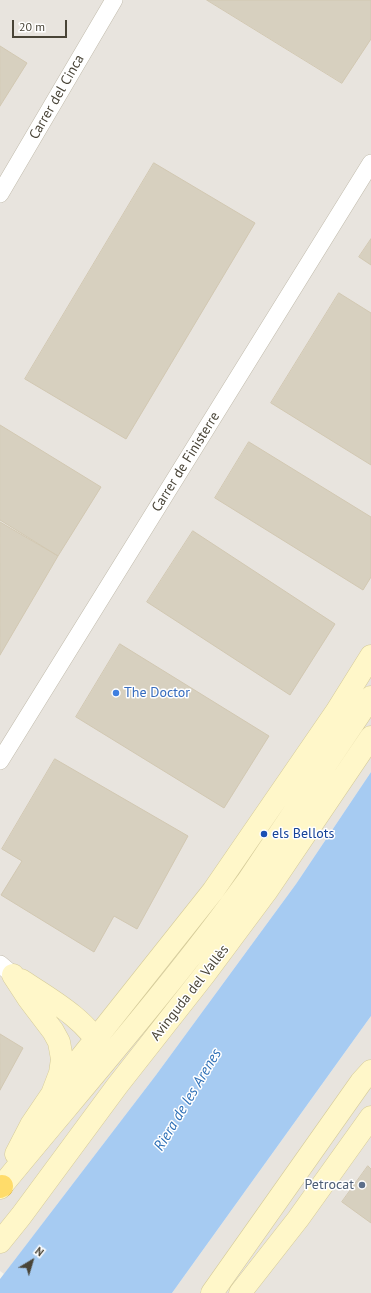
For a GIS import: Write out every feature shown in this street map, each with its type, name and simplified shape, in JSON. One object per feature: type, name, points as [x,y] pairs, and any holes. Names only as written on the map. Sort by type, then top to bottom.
[{"type":"main road","points":[[1,1187],[31,1126],[91,1033],[213,891],[336,712],[371,656]]},
{"type":"main road","name":"Avinguda del Vallès","points":[[1,1187],[183,966],[247,882],[371,697]]},
{"type":"main road","name":"Avinguda del Vallès","points":[[0,1242],[262,898],[371,737]]},
{"type":"main road","points":[[6,970],[53,1001],[91,1033],[106,1060],[105,1080],[86,1128]]},
{"type":"main road","points":[[6,970],[58,1042],[62,1058],[60,1074],[52,1094]]},
{"type":"main road","points":[[55,1036],[91,1033]]},
{"type":"main road","points":[[212,1293],[361,1082],[371,1071]]},
{"type":"main road","points":[[240,1293],[298,1219],[371,1117]]},
{"type":"street","name":"Carrer del Cinca","points":[[0,194],[114,0]]},
{"type":"street","name":"Carrer de Finisterre","points":[[0,761],[371,164]]},
{"type":"shaded area","points":[[0,0],[371,0],[371,772],[296,884],[156,1075],[4,1274],[0,1271]]},
{"type":"shaded area","points":[[371,1016],[371,1293],[172,1293],[310,1101]]},
{"type":"water","name":"Riera de les Arenes","points":[[371,772],[371,1016],[172,1293],[0,1293],[0,1279],[156,1075],[296,884]]},
{"type":"building","points":[[207,0],[371,0],[371,39],[342,83]]},
{"type":"building","points":[[0,46],[27,63],[0,106]]},
{"type":"building","points":[[154,163],[255,223],[126,439],[25,379]]},
{"type":"building","points":[[371,239],[371,265],[359,257]]},
{"type":"building","points":[[339,293],[371,313],[371,465],[271,403]]},
{"type":"building","points":[[0,425],[101,487],[58,556],[0,520]]},
{"type":"building","points":[[249,442],[371,517],[371,577],[363,590],[215,498]]},
{"type":"building","points":[[0,522],[58,556],[0,655]]},
{"type":"building","points":[[193,531],[335,624],[290,695],[147,602]]},
{"type":"building","points":[[120,644],[269,736],[224,808],[76,717]]},
{"type":"building","points":[[55,759],[188,836],[137,929],[114,916],[94,952],[1,895],[22,861],[2,849]]},
{"type":"building","points":[[0,1034],[23,1048],[0,1090]]},
{"type":"building","name":"Petrocat","points":[[368,1166],[371,1169],[371,1223],[342,1202]]},
{"type":"place","name":"The Doctor","points":[[116,693]]},
{"type":"place","name":"els Bellots","points":[[264,834]]},
{"type":"place","name":"Petrocat","points":[[362,1185]]}]
